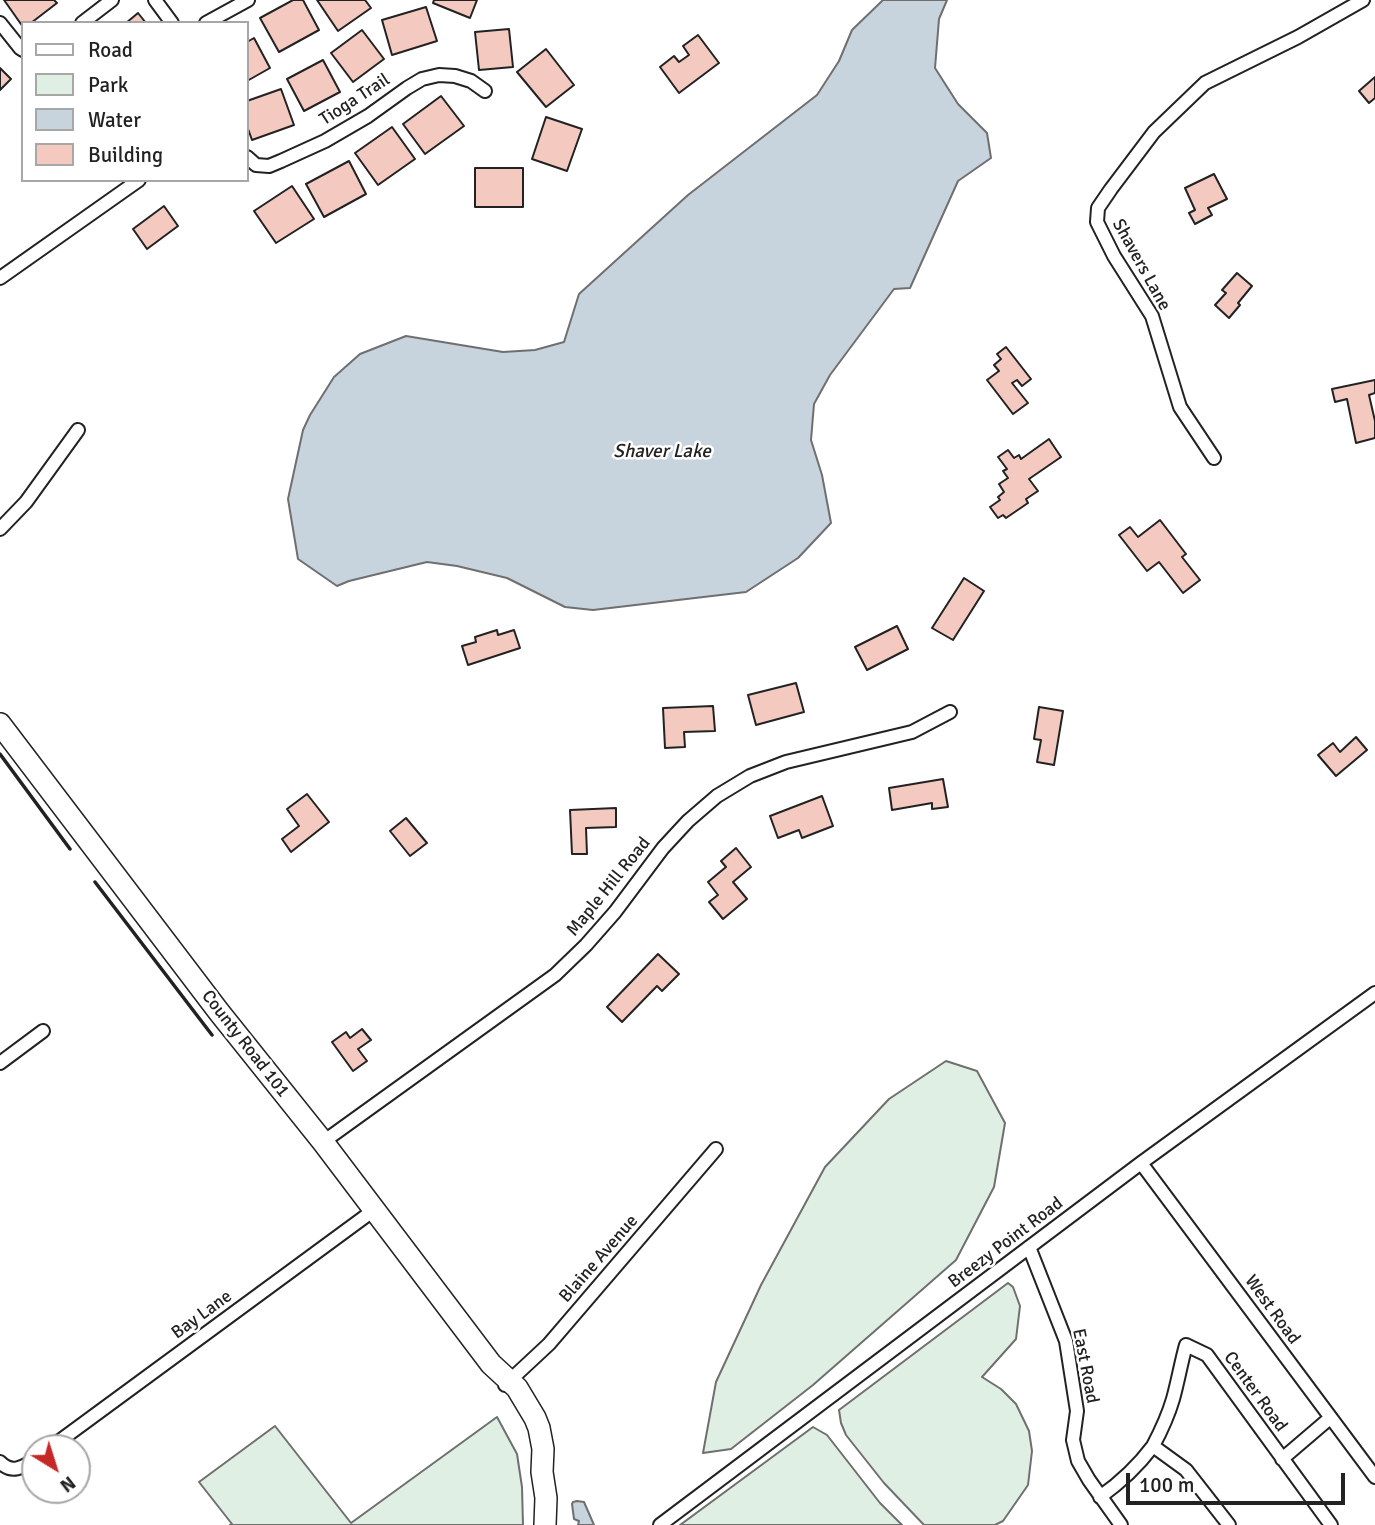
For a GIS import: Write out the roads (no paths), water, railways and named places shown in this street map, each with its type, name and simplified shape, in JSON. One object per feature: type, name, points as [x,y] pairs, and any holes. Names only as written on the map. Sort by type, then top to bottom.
[{"type":"main road","name":"County Road 101","points":[[0,724],[506,1384],[542,1472],[546,1498],[545,1525]]},
{"type":"street","points":[[85,21],[113,0]]},
{"type":"street","points":[[155,0],[171,21]]},
{"type":"street","points":[[210,21],[248,0]]},
{"type":"street","name":"Shavers Lane","points":[[1214,458],[1180,407],[1152,316],[1108,245],[1097,222],[1098,208],[1154,132],[1205,83],[1298,37],[1363,0]]},
{"type":"street","points":[[0,23],[21,49]]},
{"type":"street","name":"Tioga Trail","points":[[248,158],[256,165],[269,166],[326,141],[422,79],[439,75],[455,76],[471,81],[485,91]]},
{"type":"street","points":[[0,278],[136,182]]},
{"type":"street","points":[[0,529],[26,502],[78,430]]},
{"type":"street","name":"Maple Hill Road","points":[[323,1142],[555,975],[615,912],[663,848],[688,821],[717,796],[750,776],[786,762],[912,732],[950,712]]},
{"type":"street","name":"Breezy Point Road","points":[[660,1525],[1141,1163],[1375,993]]},
{"type":"street","points":[[0,1063],[43,1031]]},
{"type":"street","name":"Blaine Avenue","points":[[506,1384],[549,1344],[716,1149]]},
{"type":"street","name":"West Road","points":[[1141,1163],[1375,1477]]},
{"type":"street","name":"Bay Lane","points":[[69,1434],[374,1210]]},
{"type":"street","name":"East Road","points":[[1029,1247],[1066,1341],[1077,1410],[1073,1440],[1077,1461],[1121,1525]]},
{"type":"street","name":"Center Road","points":[[1153,1446],[1173,1398],[1186,1345],[1207,1355],[1331,1525]]},
{"type":"street","points":[[1282,1458],[1330,1418]]},
{"type":"street","points":[[1100,1497],[1138,1466],[1153,1446],[1186,1470],[1229,1525]]},
{"type":"street","points":[[0,1462],[13,1470],[21,1468]]},
{"type":"water","name":"Shaver Lake","points":[[883,0],[947,0],[939,19],[935,68],[958,104],[987,133],[991,158],[958,181],[910,288],[894,289],[830,375],[814,404],[811,440],[822,475],[831,523],[798,558],[746,592],[593,610],[565,607],[507,578],[457,566],[427,562],[337,586],[298,559],[288,499],[303,430],[334,377],[360,354],[406,336],[503,352],[535,350],[564,342],[579,294],[688,195],[817,95],[839,61],[852,30]]},
{"type":"water","points":[[577,1501],[584,1502],[594,1525],[578,1525],[579,1521],[574,1519],[572,1504]]}]
